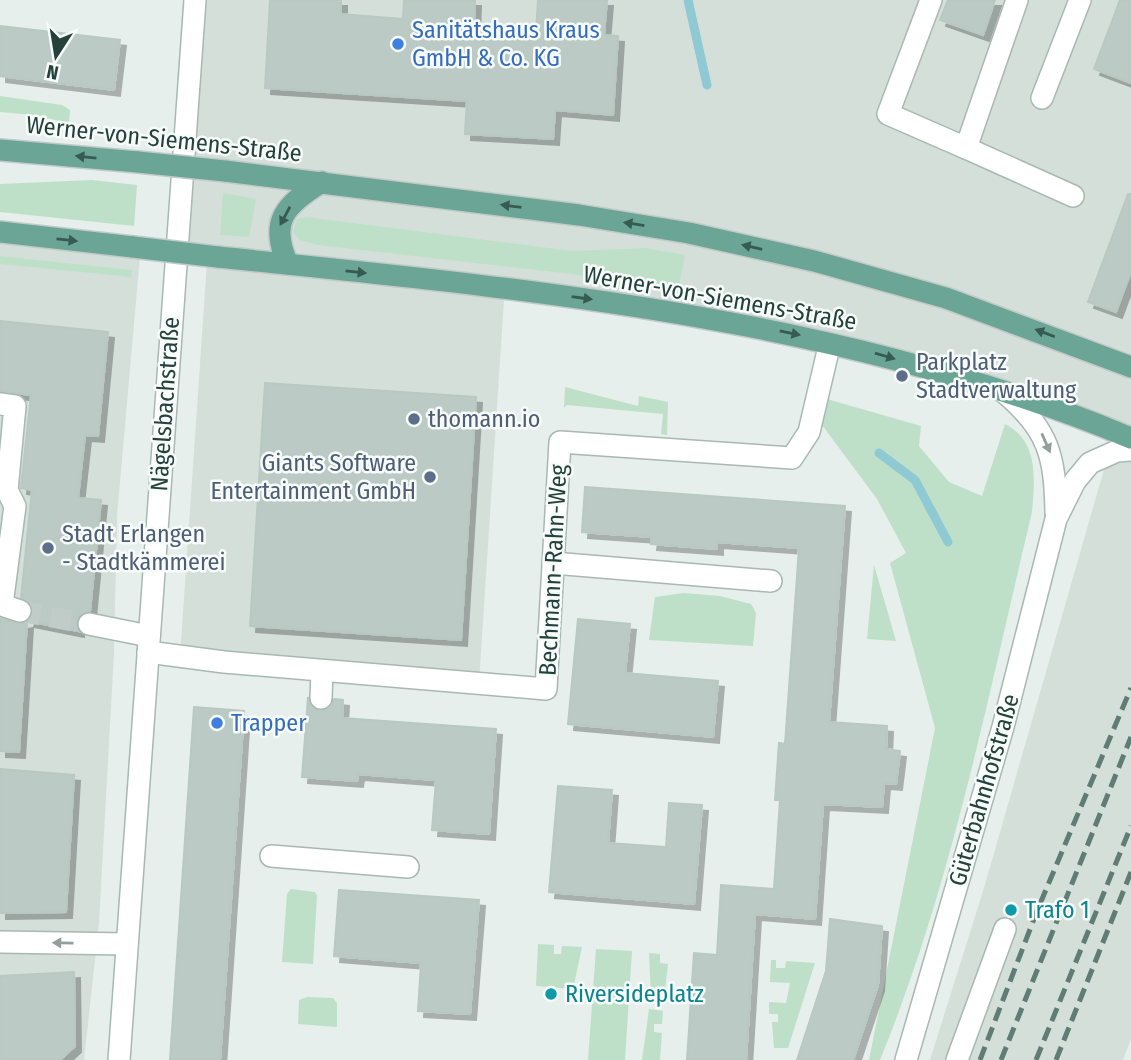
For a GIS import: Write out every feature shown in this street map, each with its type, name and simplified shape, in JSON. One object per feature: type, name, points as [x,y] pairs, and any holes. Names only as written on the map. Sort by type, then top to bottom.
[{"type":"main road","name":"Werner-von-Siemens-Straße","points":[[0,150],[322,182],[579,215],[689,233],[814,261],[946,298],[1131,367]]},
{"type":"main road","name":"Werner-von-Siemens-Straße","points":[[288,264],[278,237],[283,215],[302,194],[322,182]]},
{"type":"main road","name":"Werner-von-Siemens-Straße","points":[[0,232],[674,311],[852,348],[1004,392],[1131,438]]},
{"type":"street","name":"Nägelsbachstraße","points":[[118,1060],[195,0]]},
{"type":"street","points":[[931,0],[888,114],[1073,196]]},
{"type":"street","points":[[966,148],[1017,0]]},
{"type":"street","points":[[1042,98],[1080,0]]},
{"type":"street","name":"Bechmann-Rahn-Weg","points":[[89,624],[148,644],[322,671],[546,689],[560,442],[792,458],[809,432],[828,351]]},
{"type":"street","name":"Güterbahnhofstraße","points":[[1004,392],[1036,422],[1048,444],[1055,472],[1056,519]]},
{"type":"street","points":[[0,404],[15,406],[6,490],[2,605],[20,611]]},
{"type":"street","name":"Güterbahnhofstraße","points":[[906,1060],[1003,727],[1056,519],[1075,481],[1090,463],[1117,451],[1131,450]]},
{"type":"street","points":[[553,563],[771,581]]},
{"type":"street","points":[[321,698],[322,671]]},
{"type":"street","points":[[271,856],[408,867]]},
{"type":"street","points":[[957,1060],[1005,929]]},
{"type":"street","points":[[0,942],[127,944]]},
{"type":"shaded area","points":[[195,0],[1131,0],[1131,1039],[1123,1060],[930,1060],[984,888],[1117,424],[1003,382],[505,284],[479,683],[180,656],[207,262],[178,259]]},
{"type":"shaded area","points":[[0,242],[140,256],[117,516],[114,653],[99,923],[84,1060],[0,1060]]},
{"type":"green space","points":[[0,96],[62,105],[70,110],[69,123],[33,115],[0,112]]},
{"type":"green space","points":[[92,180],[137,185],[134,226],[0,212],[0,184]]},
{"type":"green space","points":[[223,193],[256,199],[249,237],[220,235]]},
{"type":"green space","points":[[306,217],[572,251],[646,248],[685,255],[678,291],[580,275],[318,245],[299,240],[293,232],[297,219]]},
{"type":"green space","points":[[0,256],[132,270],[131,277],[0,264]]},
{"type":"green space","points":[[565,387],[638,406],[639,396],[668,402],[667,435],[661,434],[663,414],[567,405],[564,408]]},
{"type":"green space","points":[[827,399],[921,426],[919,446],[949,482],[982,496],[1005,424],[1024,440],[1034,475],[1032,512],[967,789],[928,926],[880,1060],[869,1060],[935,728],[890,563],[906,553],[877,499],[822,425]]},
{"type":"green space","points":[[874,565],[896,641],[867,639]]},
{"type":"green space","points":[[684,593],[720,596],[751,604],[756,613],[753,646],[649,640],[655,597]]},
{"type":"green space","points":[[291,889],[315,892],[317,896],[313,964],[282,962],[287,894]]},
{"type":"green space","points":[[538,944],[554,945],[554,954],[561,954],[562,946],[582,947],[573,989],[536,986]]},
{"type":"green space","points":[[596,949],[632,951],[625,1060],[588,1060]]},
{"type":"green space","points":[[649,953],[660,954],[660,963],[668,964],[664,1000],[651,1000]]},
{"type":"green space","points":[[771,960],[776,960],[776,968],[785,968],[786,961],[815,963],[788,1048],[774,1048],[772,1022],[778,1022],[778,1014],[769,1014],[769,1002],[786,1003],[790,983],[770,982]]},
{"type":"green space","points":[[307,997],[333,998],[337,1003],[337,1027],[298,1024],[299,1000]]},
{"type":"green space","points":[[649,1009],[663,1011],[662,1024],[654,1024],[654,1032],[662,1033],[660,1060],[642,1060]]},
{"type":"building","points":[[270,0],[341,0],[341,14],[403,19],[404,0],[475,0],[474,27],[536,31],[538,0],[607,0],[604,35],[618,36],[613,115],[555,110],[553,139],[465,134],[467,101],[265,88]]},
{"type":"building","points":[[948,0],[995,0],[983,35],[940,20]]},
{"type":"building","points":[[1120,0],[1131,0],[1131,83],[1094,69]]},
{"type":"building","points":[[0,26],[120,40],[114,90],[0,76]]},
{"type":"building","points":[[1128,194],[1131,194],[1131,271],[1116,312],[1088,302]]},
{"type":"building","points":[[0,321],[108,332],[98,436],[85,435],[78,498],[101,500],[90,611],[79,616],[78,631],[28,621],[33,608],[21,598],[32,490],[21,488],[31,395],[0,391]]},
{"type":"building","points":[[265,383],[476,397],[461,640],[250,626]]},
{"type":"building","points":[[585,487],[845,506],[829,722],[887,726],[886,749],[900,751],[896,784],[884,783],[882,807],[823,804],[815,919],[755,914],[746,1060],[687,1060],[694,953],[717,955],[721,885],[774,889],[780,800],[775,800],[779,743],[785,744],[799,548],[717,542],[717,549],[651,544],[652,537],[582,532]]},
{"type":"building","points":[[0,618],[17,624],[27,622],[19,752],[0,751]]},
{"type":"building","points":[[578,619],[630,624],[625,673],[718,681],[713,737],[568,724]]},
{"type":"building","points":[[308,697],[310,705],[320,711],[328,709],[334,699],[343,700],[342,718],[496,729],[489,834],[432,830],[436,780],[358,774],[357,781],[302,777]]},
{"type":"building","points":[[194,707],[244,711],[220,1060],[170,1060]]},
{"type":"building","points":[[0,769],[74,775],[66,912],[0,913]]},
{"type":"building","points":[[558,786],[612,790],[608,843],[666,847],[669,803],[702,805],[694,904],[549,892]]},
{"type":"building","points":[[339,890],[479,900],[470,1014],[418,1011],[421,963],[334,956]]},
{"type":"building","points":[[830,919],[882,926],[878,985],[853,1060],[797,1060],[826,971]]},
{"type":"building","points":[[74,972],[75,1046],[60,1060],[0,1060],[0,976]]},
{"type":"waterway","points":[[688,0],[707,85]]},
{"type":"waterway","points":[[879,453],[915,480],[948,542]]},
{"type":"tunnel","points":[[20,611],[89,624]]},
{"type":"railway","points":[[980,1060],[1037,911],[1131,688]]},
{"type":"railway","points":[[1001,1060],[1131,737]]},
{"type":"railway","points":[[1036,1060],[1131,826]]},
{"type":"railway","points":[[1056,1060],[1131,872]]},
{"type":"place","name":"Sanitätshaus Kraus GmbH & Co. KG","points":[[398,44]]},
{"type":"place","name":"Parkplatz Stadtverwaltung","points":[[902,376]]},
{"type":"place","name":"thomann.io","points":[[414,419]]},
{"type":"place","name":"Giants Software Entertainment GmbH","points":[[430,477]]},
{"type":"place","name":"Stadt Erlangen - Stadtkämmerei","points":[[48,548]]},
{"type":"place","name":"Trapper","points":[[217,723]]},
{"type":"place","name":"Trafo 1","points":[[1011,910]]},
{"type":"place","name":"Riversideplatz","points":[[551,994]]}]
